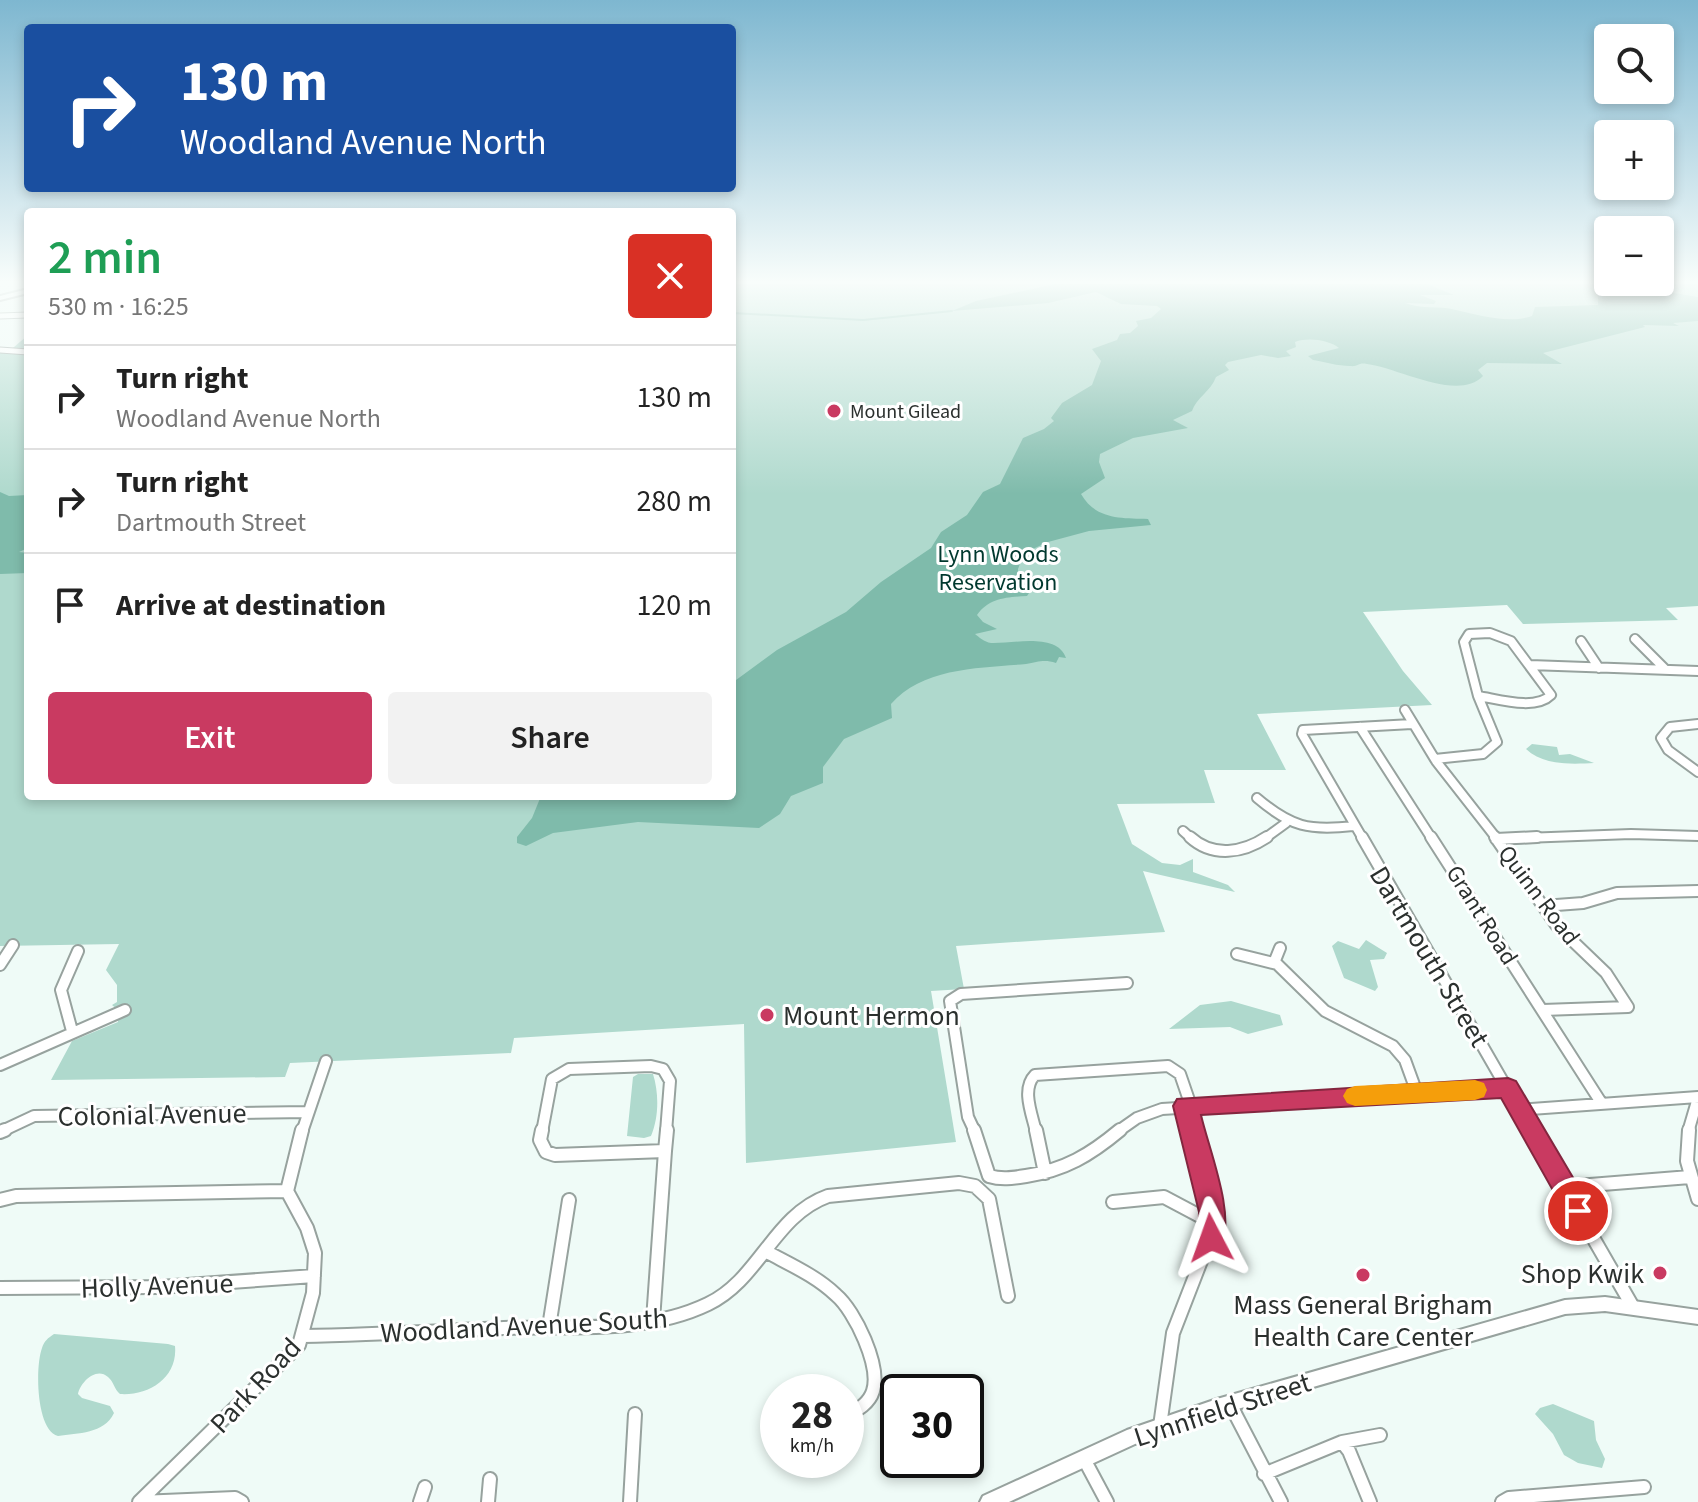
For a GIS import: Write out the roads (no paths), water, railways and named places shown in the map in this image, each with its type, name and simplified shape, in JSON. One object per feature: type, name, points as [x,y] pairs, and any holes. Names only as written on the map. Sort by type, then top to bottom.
[{"type":"main road","name":"Lynnfield Street","points":[[989,1502],[1083,1458],[1229,1403],[1565,1307],[1605,1304],[1698,1317]]},
{"type":"street","points":[[1435,759],[1472,757],[1494,747],[1497,738],[1477,696],[1464,642],[1469,634],[1488,632],[1506,638],[1550,690],[1548,700],[1530,703],[1477,696]]},
{"type":"street","points":[[1635,639],[1666,669]]},
{"type":"street","points":[[1581,641],[1599,668]]},
{"type":"street","points":[[1530,665],[1698,671]]},
{"type":"street","name":"Quinn Road","points":[[1405,710],[1435,759],[1543,906],[1572,944],[1613,980],[1628,1007],[1543,1010]]},
{"type":"street","points":[[1360,727],[1412,724]]},
{"type":"street","points":[[1698,724],[1670,727],[1661,738],[1668,750],[1698,772]]},
{"type":"street","name":"Dartmouth Street","points":[[1360,727],[1303,730],[1302,734],[1633,1307]]},
{"type":"street","name":"Grant Road","points":[[1360,727],[1602,1104]]},
{"type":"street","points":[[1257,798],[1286,823],[1308,828],[1353,826]]},
{"type":"street","points":[[1183,831],[1195,845],[1216,852],[1230,852],[1246,848],[1286,823]]},
{"type":"street","points":[[1496,839],[1631,834],[1698,836]]},
{"type":"street","points":[[1543,906],[1583,903],[1617,893],[1698,891]]},
{"type":"street","points":[[0,965],[13,945]]},
{"type":"street","points":[[1274,963],[1280,948]]},
{"type":"street","points":[[72,1031],[61,990],[78,951]]},
{"type":"street","points":[[1237,954],[1274,963],[1287,971],[1327,1013],[1393,1046],[1405,1060],[1417,1093]]},
{"type":"street","points":[[1127,983],[961,994],[950,1001],[968,1117],[978,1137],[986,1171],[991,1177],[1045,1173],[1077,1163],[1134,1118],[1162,1109],[1508,1088]]},
{"type":"street","points":[[0,1065],[125,1010]]},
{"type":"street","points":[[0,1200],[16,1196],[287,1191],[307,1112],[326,1061]]},
{"type":"street","points":[[653,1320],[670,1081],[663,1069],[651,1066],[569,1069],[552,1079],[540,1140],[546,1152],[555,1155],[665,1151]]},
{"type":"street","points":[[1045,1173],[1027,1087],[1035,1075],[1168,1066],[1180,1074],[1213,1223],[1211,1238],[1173,1333],[1159,1427]]},
{"type":"street","points":[[1518,1110],[1698,1098],[1688,1123],[1685,1152],[1698,1199]]},
{"type":"street","name":"Colonial Avenue","points":[[0,1132],[35,1116],[307,1112]]},
{"type":"street","points":[[1565,1187],[1690,1177]]},
{"type":"street","name":"Woodland Avenue South","points":[[303,1336],[549,1327],[653,1320],[687,1314],[716,1301],[741,1282],[801,1207],[820,1197],[959,1183],[982,1191],[993,1210],[1008,1296]]},
{"type":"street","name":"Park Road","points":[[139,1502],[299,1345],[314,1276],[313,1243],[287,1191]]},
{"type":"street","points":[[1113,1202],[1164,1197],[1213,1223]]},
{"type":"street","points":[[549,1327],[569,1200]]},
{"type":"street","points":[[767,1252],[838,1296],[855,1321],[874,1365],[876,1379],[864,1403]]},
{"type":"street","name":"Holly Avenue","points":[[0,1288],[160,1287],[314,1276]]},
{"type":"street","points":[[1229,1403],[1281,1502]]},
{"type":"street","points":[[630,1502],[635,1414]]},
{"type":"street","points":[[1264,1474],[1342,1442],[1380,1435]]},
{"type":"street","points":[[1342,1442],[1349,1451],[1370,1502]]},
{"type":"street","points":[[1083,1458],[1107,1502]]},
{"type":"street","points":[[488,1502],[490,1479]]},
{"type":"street","points":[[420,1502],[425,1487]]},
{"type":"street","points":[[1502,1502],[1509,1498],[1644,1487]]},
{"type":"street","points":[[139,1502],[235,1498],[242,1502]]},
{"type":"place","name":"Mount Gilead","points":[[834,411]]},
{"type":"place","name":"Mount Hermon","points":[[767,1015]]},
{"type":"place","name":"Shop Kwik","points":[[1660,1273]]},
{"type":"place","name":"Mass General Brigham Health Care Center","points":[[1363,1275]]},
{"type":"park label","name":"Lynn Woods Reservation","points":[[998,568]]}]
